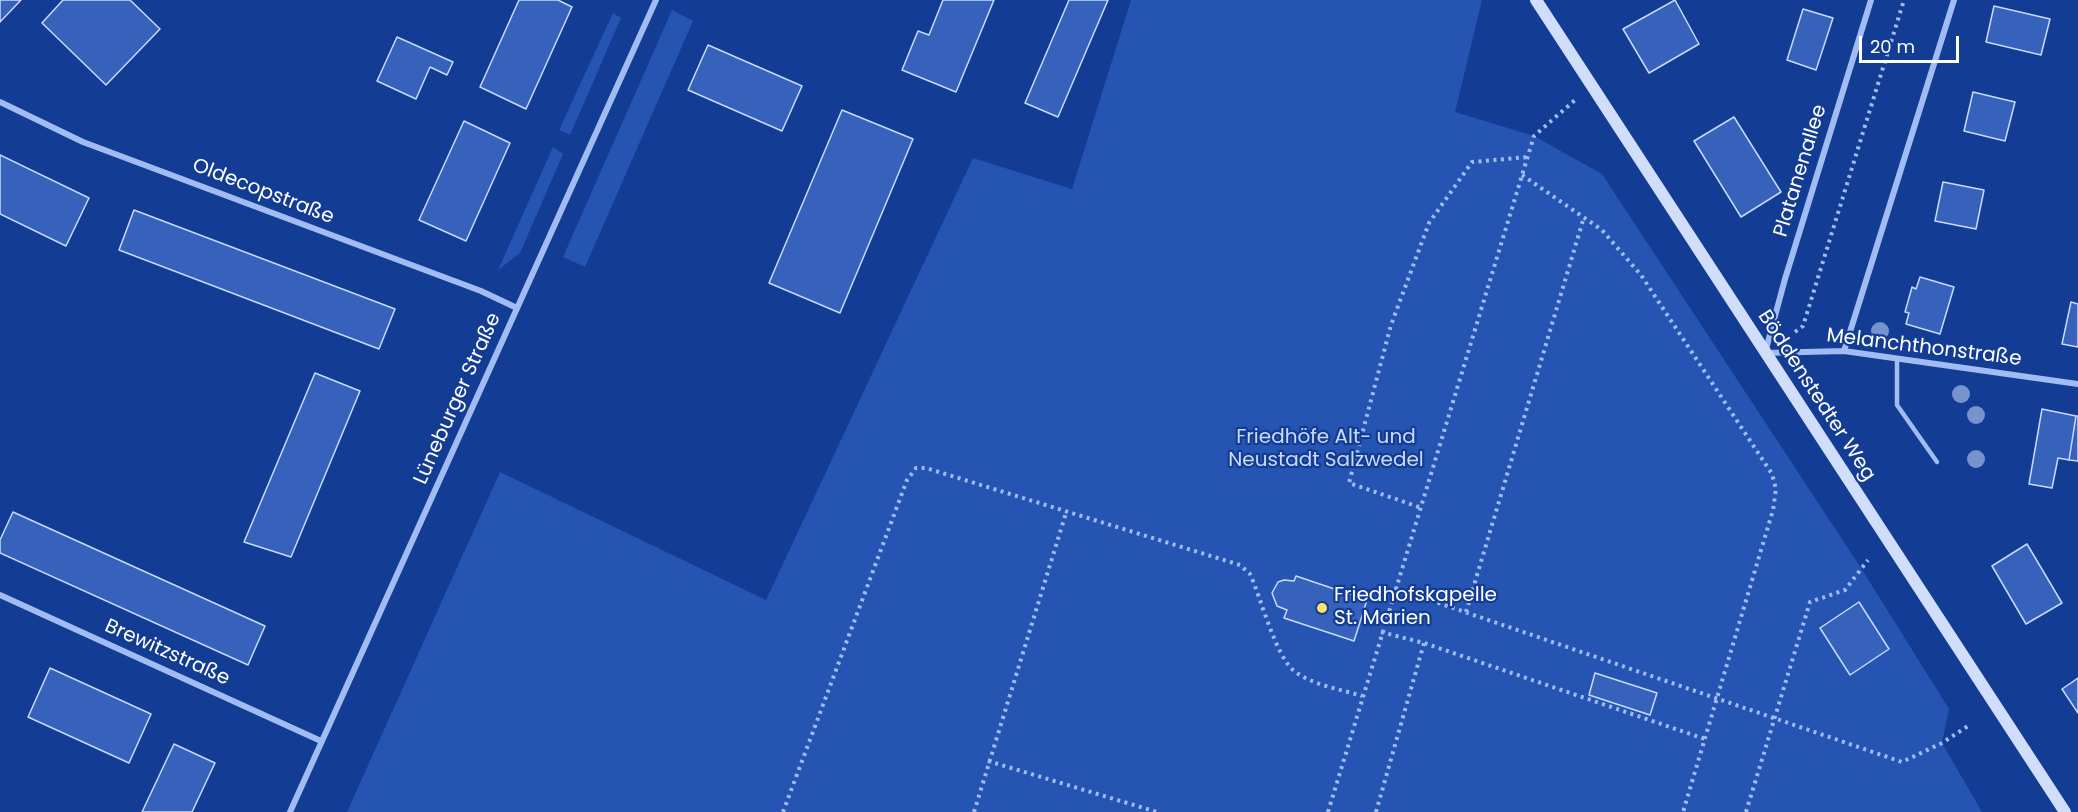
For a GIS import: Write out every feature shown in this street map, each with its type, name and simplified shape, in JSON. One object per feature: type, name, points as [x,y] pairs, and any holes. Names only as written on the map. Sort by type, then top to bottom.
[{"type":"street","name":"Lüneburger Straße","points":[[290,812],[656,0]]},
{"type":"street","name":"Böddenstedter Weg","points":[[1536,0],[2065,812]]},
{"type":"street","name":"Platanenallee","points":[[1766,353],[1785,279],[1871,0]]},
{"type":"street","points":[[1844,351],[1954,0]]},
{"type":"street","name":"Oldecopstraße","points":[[0,102],[82,142],[481,291],[517,308]]},
{"type":"street","name":"Melanchthonstraße","points":[[1766,353],[1844,351],[2078,384]]},
{"type":"street","name":"Brewitzstraße","points":[[0,595],[321,741]]},
{"type":"lane","points":[[1897,359],[1897,405],[1936,462]]},
{"type":"path","points":[[1766,353],[1803,326],[1904,0]]},
{"type":"path","points":[[1328,812],[1419,507],[1534,136],[1593,86]]},
{"type":"path","points":[[1419,507],[1349,483],[1391,325],[1429,223],[1472,162],[1528,157]]},
{"type":"path","points":[[1522,175],[1584,217],[1617,244],[1641,275],[1772,474],[1776,489],[1773,510],[1683,812]]},
{"type":"path","points":[[1466,612],[1584,217]]},
{"type":"path","points":[[783,812],[911,471],[916,468],[926,468],[1240,565],[1250,574],[1283,658],[1293,670],[1310,680],[1362,696]]},
{"type":"path","points":[[974,812],[1066,513]]},
{"type":"path","points":[[1746,812],[1810,602],[1845,590],[1868,561]]},
{"type":"path","points":[[1395,588],[1902,762],[1942,743],[1971,724]]},
{"type":"path","points":[[1381,632],[1424,644],[1705,739]]},
{"type":"path","points":[[1376,812],[1424,644]]},
{"type":"path","points":[[988,761],[1157,812]]},
{"type":"green space","name":"Friedhöfe Alt- und Neustadt Salzwedel","points":[[1131,0],[1482,0],[1455,112],[1534,136],[1602,174],[1861,568],[1949,709],[1942,743],[1982,812],[347,812],[500,472],[766,600],[973,158],[1072,189]]},
{"type":"green space","points":[[672,10],[693,21],[585,267],[563,257]]},
{"type":"green space","points":[[613,13],[621,18],[570,135],[559,130]]},
{"type":"green space","points":[[553,147],[563,154],[520,253],[498,270]]},
{"type":"building","points":[[0,0],[21,0],[0,22]]},
{"type":"building","points":[[63,0],[130,0],[160,29],[106,85],[42,23]]},
{"type":"building","points":[[519,0],[558,0],[572,7],[526,109],[480,87]]},
{"type":"building","points":[[943,0],[994,0],[956,92],[902,70],[918,31],[929,35]]},
{"type":"building","points":[[1069,0],[1108,0],[1058,117],[1025,103]]},
{"type":"building","points":[[1675,0],[1699,44],[1649,73],[1623,29]]},
{"type":"building","points":[[1994,6],[2050,19],[2041,55],[1986,42]]},
{"type":"building","points":[[1803,9],[1833,18],[1816,70],[1787,60]]},
{"type":"building","points":[[397,37],[453,62],[447,75],[430,67],[416,99],[377,81]]},
{"type":"building","points":[[708,45],[802,86],[782,131],[688,90]]},
{"type":"building","points":[[1973,92],[2015,102],[2005,141],[1964,131]]},
{"type":"building","points":[[842,110],[913,139],[840,313],[769,283]]},
{"type":"building","points":[[1734,117],[1781,192],[1741,217],[1694,141]]},
{"type":"building","points":[[464,121],[510,143],[466,241],[419,220]]},
{"type":"building","points":[[0,155],[89,198],[66,246],[0,214]]},
{"type":"building","points":[[1943,182],[1984,190],[1976,229],[1935,221]]},
{"type":"building","points":[[134,210],[395,309],[379,349],[119,250]]},
{"type":"building","points":[[1920,277],[1954,287],[1940,334],[1906,324],[1909,313],[1905,312],[1912,287],[1916,289]]},
{"type":"building","points":[[2071,302],[2078,304],[2078,347],[2062,344]]},
{"type":"building","points":[[315,373],[360,391],[291,557],[244,542]]},
{"type":"building","points":[[2042,409],[2076,416],[2069,460],[2058,458],[2052,488],[2029,484]]},
{"type":"building","points":[[2076,416],[2078,416],[2078,461],[2069,460]]},
{"type":"building","points":[[13,512],[265,626],[248,665],[0,553],[0,540]]},
{"type":"building","points":[[2027,544],[2062,603],[2026,624],[1992,566]]},
{"type":"building","name":"Friedhofskapelle St. Marien","points":[[1296,576],[1367,600],[1354,641],[1284,618],[1287,610],[1277,606],[1272,593],[1278,582],[1294,581]]},
{"type":"building","points":[[1859,602],[1889,649],[1850,675],[1820,628]]},
{"type":"building","points":[[50,668],[151,714],[129,763],[28,717]]},
{"type":"building","points":[[1595,673],[1657,693],[1650,715],[1589,695]]},
{"type":"building","points":[[2078,678],[2078,713],[2062,689]]},
{"type":"building","points":[[174,744],[215,763],[192,812],[142,812]]},
{"type":"place","name":"Friedhofskapelle St. Marien","points":[[1322,608]]}]
